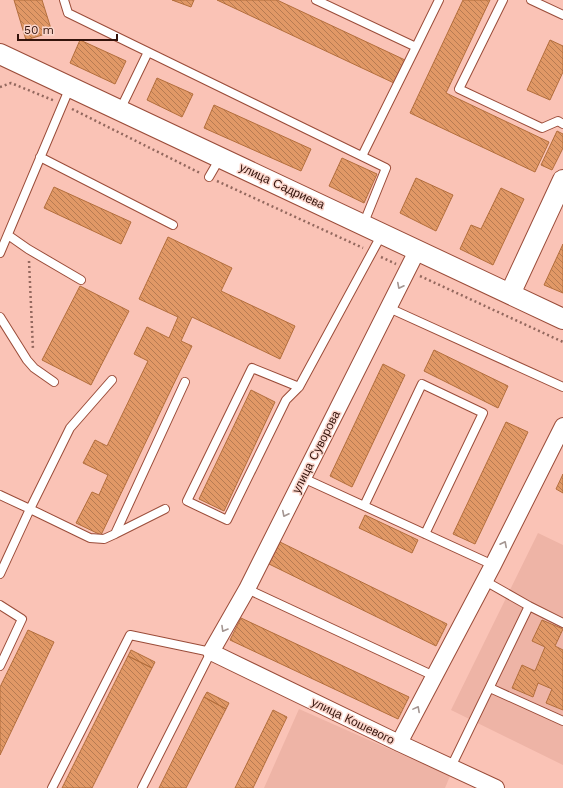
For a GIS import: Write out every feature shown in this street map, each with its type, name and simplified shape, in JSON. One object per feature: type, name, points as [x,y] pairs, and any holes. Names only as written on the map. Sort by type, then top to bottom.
[{"type":"street","name":"улица Садриева","points":[[0,54],[66,95],[120,110],[563,319]]},
{"type":"street","points":[[510,294],[559,200],[563,180]]},
{"type":"street","name":"улица Суворова","points":[[211,652],[247,588],[417,251]]},
{"type":"street","points":[[399,743],[485,581],[563,426]]},
{"type":"street","name":"улица Кошевого","points":[[211,652],[496,788]]},
{"type":"lane","points":[[64,0],[68,13],[386,168],[363,225]]},
{"type":"lane","points":[[316,0],[416,47]]},
{"type":"lane","points":[[362,156],[439,0]]},
{"type":"lane","points":[[503,0],[460,89],[542,128],[558,121],[563,124]]},
{"type":"lane","points":[[531,0],[563,15]]},
{"type":"lane","points":[[120,110],[148,52]]},
{"type":"lane","points":[[0,253],[66,95]]},
{"type":"lane","points":[[40,157],[173,226]]},
{"type":"lane","points":[[209,177],[220,158]]},
{"type":"lane","points":[[299,387],[252,368],[187,501],[227,520],[286,400],[299,387],[382,234]]},
{"type":"lane","points":[[8,235],[28,249],[81,280]]},
{"type":"lane","points":[[389,308],[563,387]]},
{"type":"lane","points":[[0,317],[27,360],[34,368],[54,382]]},
{"type":"lane","points":[[0,574],[70,428],[112,380]]},
{"type":"lane","points":[[116,534],[185,382]]},
{"type":"lane","points":[[364,506],[422,384],[483,413],[425,534]]},
{"type":"lane","points":[[303,478],[493,565]]},
{"type":"lane","points":[[0,495],[90,538],[104,540],[165,510]]},
{"type":"lane","points":[[485,581],[563,623]]},
{"type":"lane","points":[[247,588],[434,676]]},
{"type":"lane","points":[[0,605],[22,619],[0,666]]},
{"type":"lane","points":[[451,767],[529,606]]},
{"type":"lane","points":[[52,788],[130,635],[211,652],[142,788]]},
{"type":"lane","points":[[490,688],[563,721]]},
{"type":"path","points":[[0,86],[11,82],[66,95],[209,177],[563,342]]},
{"type":"path","points":[[28,249],[34,368]]},
{"type":"shaded area","points":[[538,533],[563,545],[563,765],[451,710]]},
{"type":"shaded area","points":[[299,709],[450,776],[445,788],[264,788]]},
{"type":"building","points":[[14,0],[42,0],[52,32],[26,40]]},
{"type":"building","points":[[172,0],[194,0],[191,7]]},
{"type":"building","points":[[217,0],[277,0],[405,60],[394,83]]},
{"type":"building","points":[[463,0],[490,0],[446,93],[549,142],[535,172],[410,113]]},
{"type":"building","points":[[80,40],[126,61],[115,84],[70,63]]},
{"type":"building","points":[[550,40],[563,46],[563,72],[550,100],[527,90]]},
{"type":"building","points":[[157,78],[193,94],[182,117],[147,100]]},
{"type":"building","points":[[214,105],[311,149],[301,171],[204,128]]},
{"type":"building","points":[[557,131],[563,134],[563,148],[552,170],[541,165]]},
{"type":"building","points":[[342,158],[377,174],[364,203],[329,186]]},
{"type":"building","points":[[416,178],[453,195],[436,231],[400,213]]},
{"type":"building","points":[[54,187],[131,222],[121,244],[44,208]]},
{"type":"building","points":[[501,188],[524,199],[493,265],[460,249],[471,225],[481,229]]},
{"type":"building","points":[[168,237],[232,268],[221,291],[295,326],[280,359],[192,317],[181,341],[192,346],[101,535],[76,523],[92,492],[99,495],[108,475],[83,463],[95,440],[107,446],[148,361],[134,354],[147,327],[169,338],[178,317],[139,299]]},
{"type":"building","points":[[563,244],[563,293],[544,285]]},
{"type":"building","points":[[80,286],[129,311],[91,385],[42,360]]},
{"type":"building","points":[[434,350],[508,386],[498,408],[424,371]]},
{"type":"building","points":[[383,364],[405,375],[352,487],[330,476]]},
{"type":"building","points":[[251,390],[275,402],[224,511],[199,499]]},
{"type":"building","points":[[506,422],[528,432],[475,544],[453,534]]},
{"type":"building","points":[[563,474],[563,493],[556,489]]},
{"type":"building","points":[[365,515],[418,540],[412,553],[359,528]]},
{"type":"building","points":[[280,542],[447,624],[436,646],[269,564]]},
{"type":"building","points":[[241,618],[409,697],[398,719],[230,640]]},
{"type":"building","points":[[542,620],[563,629],[555,646],[563,650],[563,710],[546,703],[552,689],[538,683],[533,697],[512,688],[522,665],[535,671],[545,647],[532,641]]},
{"type":"building","points":[[28,630],[54,642],[0,755],[0,687]]},
{"type":"building","points":[[131,650],[155,662],[152,668],[128,656]]},
{"type":"building","points":[[128,656],[152,668],[92,788],[62,788]]},
{"type":"building","points":[[207,692],[229,703],[226,709],[204,697]]},
{"type":"building","points":[[204,697],[226,709],[186,788],[159,788]]},
{"type":"building","points":[[273,710],[287,717],[253,788],[235,788]]}]
